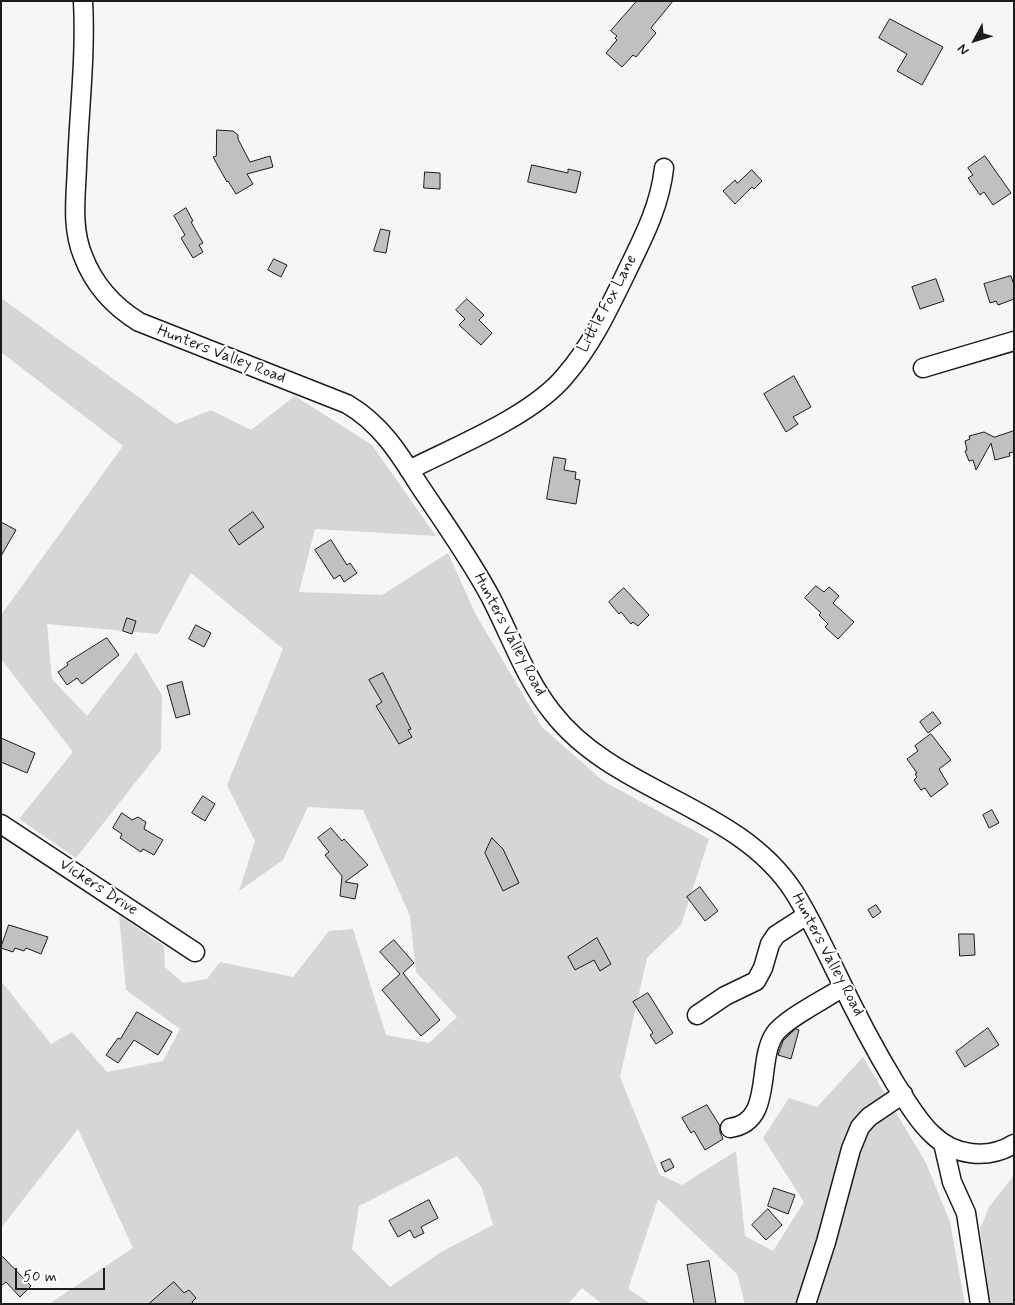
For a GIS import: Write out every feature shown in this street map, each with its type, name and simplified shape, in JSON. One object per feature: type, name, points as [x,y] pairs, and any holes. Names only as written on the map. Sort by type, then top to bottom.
[{"type":"street","name":"Hunters Valley Road","points":[[83,1],[82,78],[75,217],[82,255],[100,288],[112,302],[138,322],[347,404],[361,412],[385,435],[470,563],[549,709],[575,738],[602,757],[745,840],[777,869],[808,915],[843,987],[902,1094],[918,1119],[943,1143]]},
{"type":"street","name":"Little Fox Lane","points":[[410,470],[536,403],[565,377],[601,324],[648,226],[657,205],[664,168]]},
{"type":"street","points":[[923,368],[1014,341]]},
{"type":"street","name":"Vickers Drive","points":[[1,824],[195,952]]},
{"type":"street","points":[[697,1016],[725,996],[756,980],[763,968],[770,944],[776,936],[808,915]]},
{"type":"street","points":[[730,1128],[740,1127],[752,1118],[760,1102],[767,1058],[773,1037],[781,1026],[843,987]]},
{"type":"street","points":[[806,1304],[826,1242],[851,1149],[860,1127],[869,1117],[902,1094]]},
{"type":"street","points":[[943,1143],[960,1151],[980,1154],[995,1152],[1014,1144]]},
{"type":"street","points":[[943,1143],[952,1182],[966,1213],[980,1304]]},
{"type":"shaded area","points":[[1,298],[176,424],[211,410],[251,430],[295,396],[372,445],[436,536],[315,529],[299,592],[382,595],[448,553],[476,615],[542,727],[603,781],[709,839],[681,925],[647,958],[620,1077],[660,1175],[682,1185],[736,1151],[745,1236],[773,1251],[804,1202],[763,1138],[789,1098],[817,1107],[863,1057],[926,1163],[950,1222],[965,1304],[745,1304],[737,1274],[658,1199],[628,1289],[651,1304],[602,1304],[582,1288],[568,1304],[49,1304],[133,1248],[78,1129],[1,1228],[1,981],[51,1044],[72,1032],[107,1072],[163,1061],[180,1029],[126,990],[119,915],[164,946],[165,967],[183,983],[207,979],[220,962],[293,977],[329,931],[353,929],[386,1035],[429,1043],[457,1017],[416,972],[410,916],[363,810],[308,807],[283,860],[239,891],[255,841],[227,785],[283,649],[191,573],[158,634],[47,624],[52,679],[87,716],[136,652],[162,695],[161,750],[76,858],[19,819],[73,752],[1,659],[1,615],[123,446],[1,352]],"holes":[[[457,1156],[482,1188],[493,1225],[441,1252],[390,1287],[352,1249],[359,1206]]]},
{"type":"shaded area","points":[[1014,1175],[1014,1304],[990,1304],[980,1229],[989,1207]]},
{"type":"building","points":[[637,1],[673,1],[651,28],[656,33],[636,57],[633,55],[622,67],[606,53],[617,40],[615,38],[617,36],[611,31]]},
{"type":"building","points":[[890,19],[943,47],[922,85],[897,71],[907,54],[879,38]]},
{"type":"building","points":[[217,130],[233,131],[238,135],[238,139],[250,162],[270,156],[273,167],[247,174],[253,184],[236,194],[213,157],[216,156]]},
{"type":"building","points":[[985,156],[1011,193],[993,205],[984,192],[980,195],[968,178],[973,175],[968,168]]},
{"type":"building","points":[[532,165],[568,173],[568,169],[581,172],[576,193],[528,182]]},
{"type":"building","points":[[752,170],[762,181],[754,189],[752,187],[735,204],[723,191],[735,180],[737,183]]},
{"type":"building","points":[[425,172],[440,173],[440,189],[424,188]]},
{"type":"building","points":[[186,208],[193,221],[191,222],[203,243],[199,245],[203,252],[193,258],[181,238],[185,235],[174,216]]},
{"type":"building","points":[[381,229],[390,231],[386,253],[374,251]]},
{"type":"building","points":[[274,259],[287,265],[281,277],[268,270]]},
{"type":"building","points":[[1011,276],[1014,285],[1014,299],[998,305],[996,301],[990,303],[984,284]]},
{"type":"building","points":[[936,279],[944,301],[920,309],[912,287]]},
{"type":"building","points":[[467,299],[484,315],[479,320],[492,333],[481,345],[459,325],[465,319],[456,310]]},
{"type":"building","points":[[794,376],[811,407],[793,417],[798,424],[786,432],[764,394]]},
{"type":"building","points":[[1014,431],[1014,452],[1009,453],[1010,456],[995,460],[991,443],[976,470],[973,460],[969,461],[965,451],[967,450],[965,441],[970,439],[969,436],[984,432],[994,437]]},
{"type":"building","points":[[554,457],[566,459],[564,470],[576,472],[575,479],[580,480],[576,504],[547,499]]},
{"type":"building","points":[[253,512],[264,527],[239,545],[229,530]]},
{"type":"building","points":[[1,522],[16,530],[1,556]]},
{"type":"building","points":[[331,540],[347,565],[350,563],[357,573],[344,582],[340,575],[334,579],[315,550]]},
{"type":"building","points":[[816,586],[824,592],[829,587],[839,596],[833,603],[854,622],[838,639],[825,627],[828,624],[819,615],[821,613],[805,598]]},
{"type":"building","points":[[624,588],[649,615],[638,626],[633,622],[631,624],[609,602]]},
{"type":"building","points":[[127,618],[136,621],[132,634],[123,631]]},
{"type":"building","points":[[196,625],[211,633],[204,647],[189,639]]},
{"type":"building","points":[[107,638],[119,655],[82,684],[77,678],[67,685],[58,672],[68,665],[67,663]]},
{"type":"building","points":[[383,673],[411,729],[408,730],[412,737],[399,744],[376,706],[382,702],[369,680]]},
{"type":"building","points":[[182,682],[190,714],[176,718],[167,686]]},
{"type":"building","points":[[933,712],[941,723],[928,733],[920,722]]},
{"type":"building","points":[[931,734],[951,760],[939,769],[948,784],[931,797],[925,788],[921,790],[914,780],[917,777],[915,774],[917,773],[907,759],[918,751],[915,746]]},
{"type":"building","points":[[1,738],[35,753],[27,773],[1,762]]},
{"type":"building","points":[[203,796],[215,804],[205,821],[192,813]]},
{"type":"building","points":[[992,810],[999,823],[989,828],[983,815]]},
{"type":"building","points":[[122,813],[132,820],[138,817],[146,822],[144,829],[163,840],[154,855],[143,849],[141,852],[120,838],[122,834],[113,828]]},
{"type":"building","points":[[331,828],[368,865],[345,882],[358,884],[355,899],[340,896],[342,876],[325,855],[329,852],[318,838]]},
{"type":"building","points":[[492,838],[503,849],[519,883],[503,891],[485,853]]},
{"type":"building","points":[[700,887],[718,911],[705,921],[687,897]]},
{"type":"building","points":[[876,905],[881,912],[873,918],[868,910]]},
{"type":"building","points":[[9,925],[48,937],[41,954],[26,948],[24,951],[15,948],[13,952],[1,948]]},
{"type":"building","points":[[959,934],[974,934],[975,955],[960,956]]},
{"type":"building","points":[[597,938],[611,964],[600,971],[594,960],[575,970],[568,957]]},
{"type":"building","points":[[394,940],[414,963],[403,973],[440,1020],[421,1036],[382,990],[400,974],[380,952]]},
{"type":"building","points":[[648,993],[673,1033],[656,1044],[650,1035],[653,1033],[633,1002]]},
{"type":"building","points":[[137,1012],[172,1032],[158,1055],[134,1040],[118,1063],[106,1055],[118,1038],[120,1039]]},
{"type":"building","points":[[988,1028],[999,1045],[965,1067],[956,1052]]},
{"type":"building","points":[[796,1029],[799,1030],[791,1059],[778,1055],[783,1041]]},
{"type":"building","points":[[707,1105],[720,1126],[723,1139],[705,1150],[694,1131],[691,1133],[682,1118]]},
{"type":"building","points":[[670,1159],[674,1167],[665,1172],[661,1163]]},
{"type":"building","points":[[774,1188],[795,1195],[788,1214],[768,1206]]},
{"type":"building","points":[[429,1200],[438,1218],[421,1227],[424,1233],[414,1238],[410,1230],[398,1237],[389,1221]]},
{"type":"building","points":[[768,1209],[782,1225],[766,1240],[752,1225]]},
{"type":"building","points":[[1,1255],[31,1286],[20,1297],[6,1282],[1,1286]]},
{"type":"building","points":[[709,1261],[716,1304],[694,1304],[687,1265]]},
{"type":"building","points":[[174,1282],[184,1293],[189,1290],[196,1298],[192,1302],[193,1304],[149,1304]]}]
